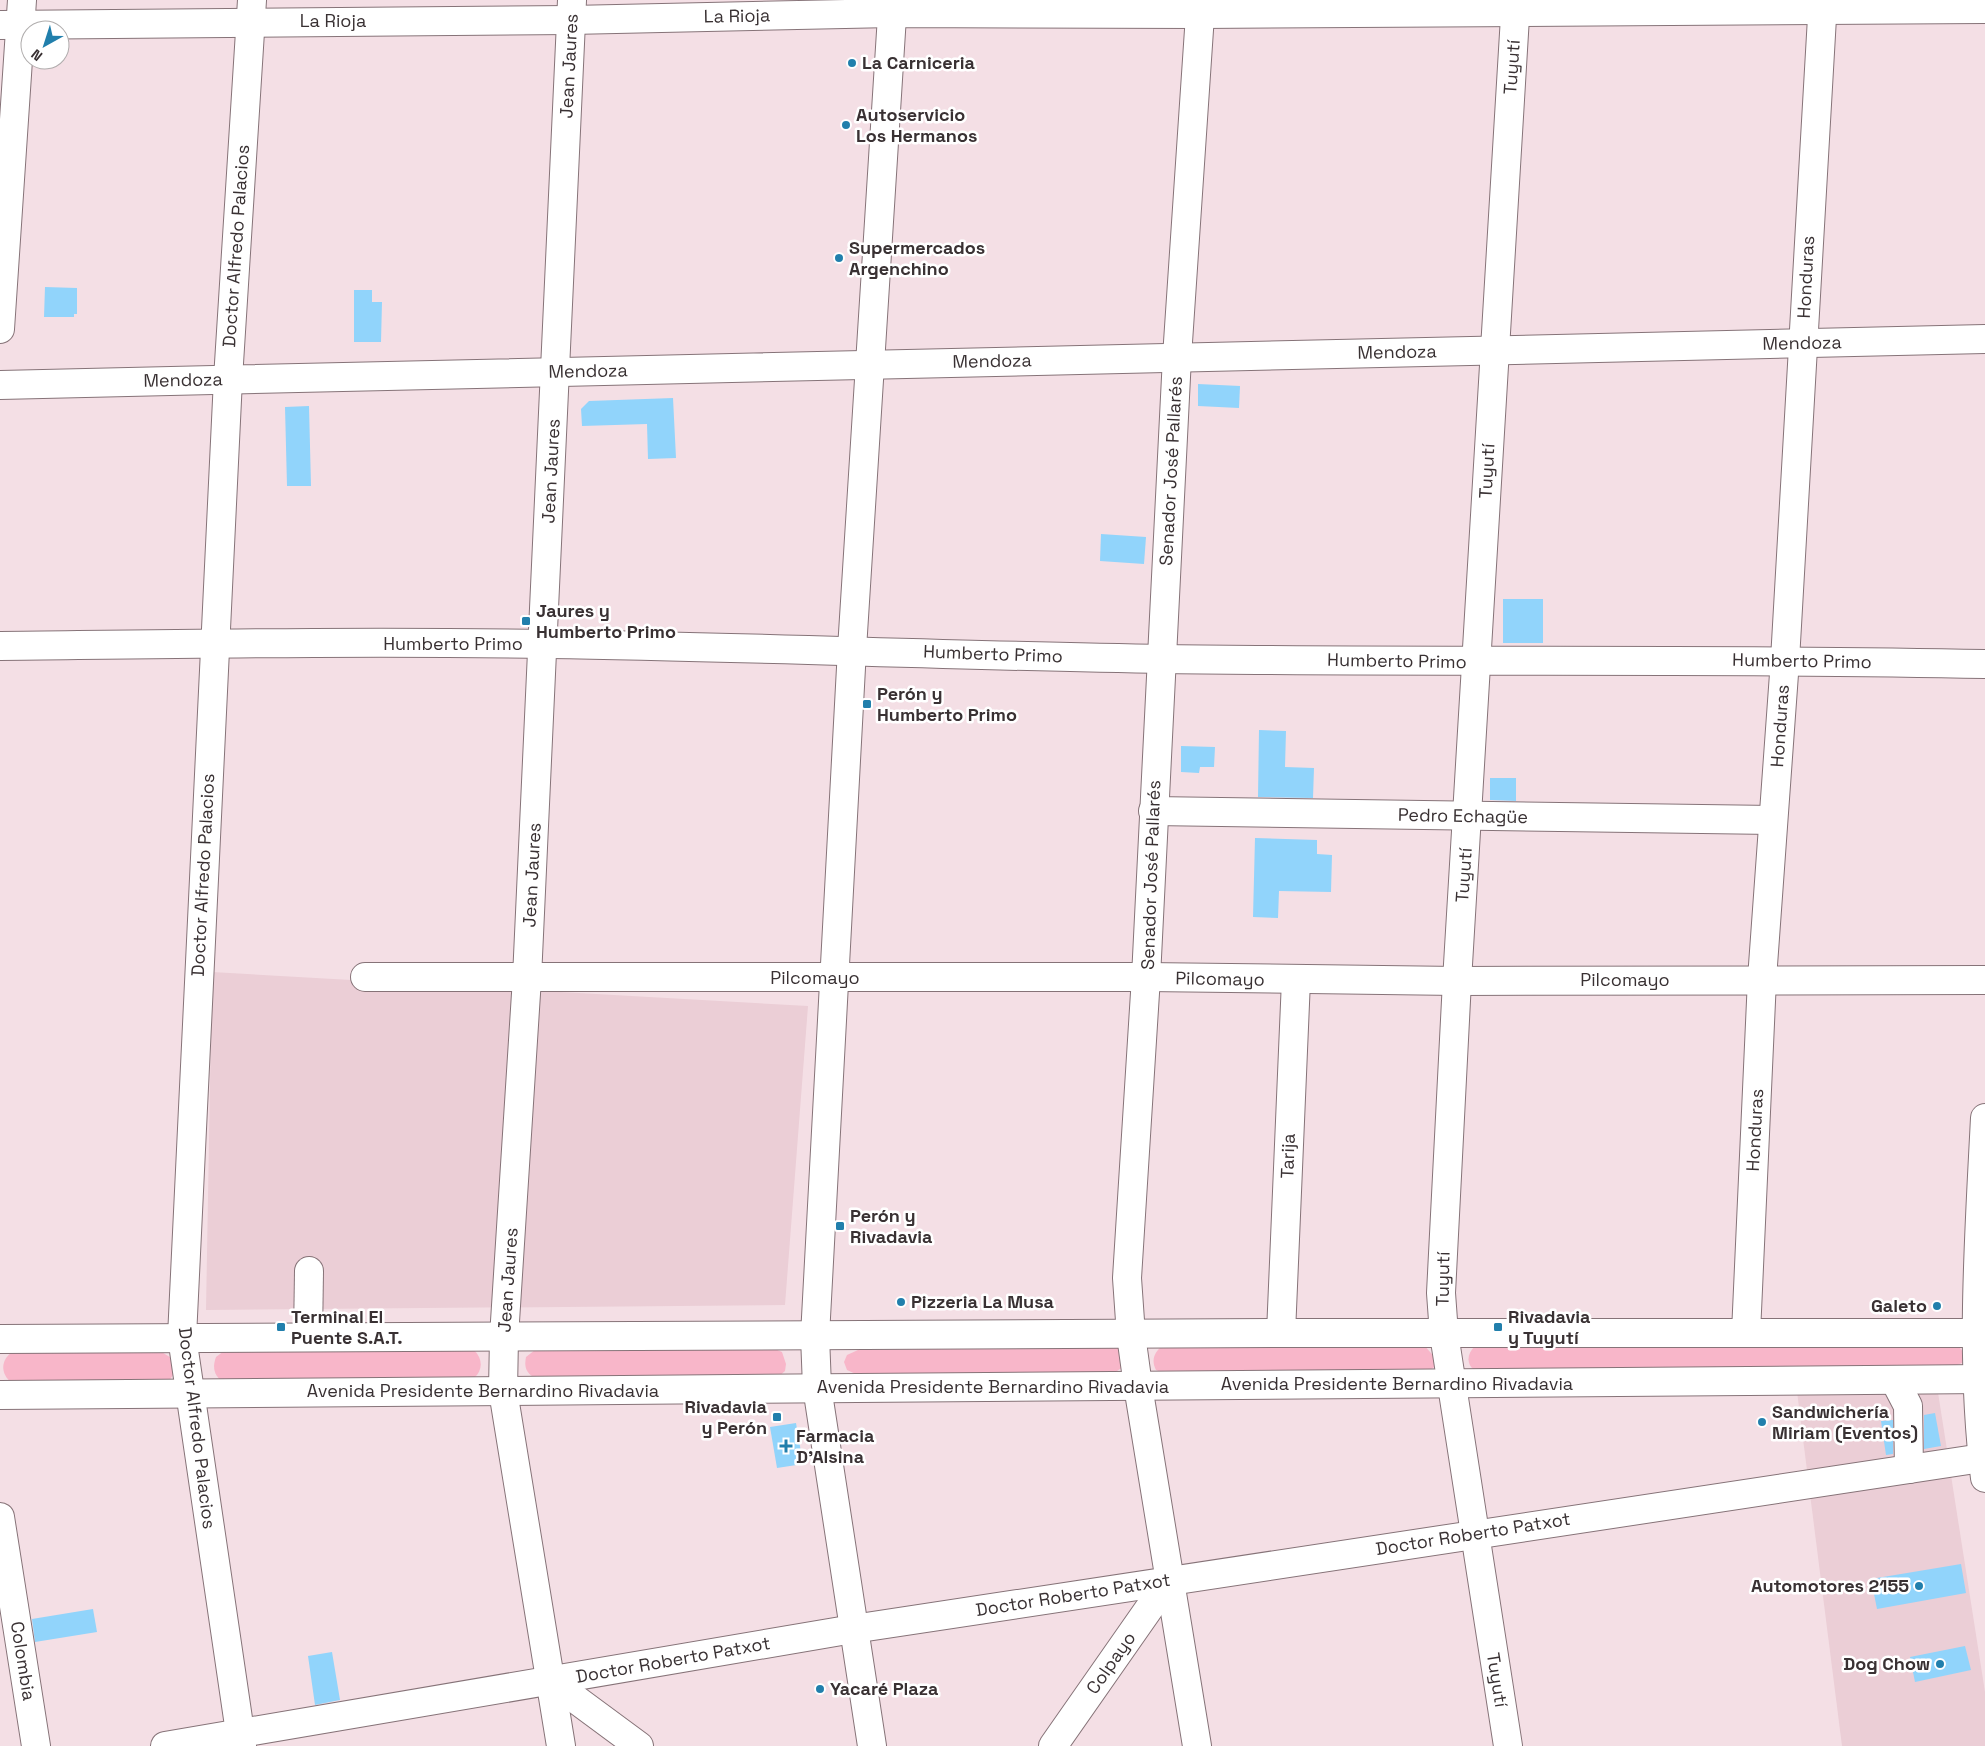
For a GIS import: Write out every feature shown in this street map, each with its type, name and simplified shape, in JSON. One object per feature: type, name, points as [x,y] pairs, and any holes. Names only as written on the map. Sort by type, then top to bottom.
[{"type":"street","name":"La Rioja","points":[[14,16],[251,11],[893,6],[1823,5],[1985,9]]},
{"type":"street","name":"Honduras","points":[[1746,1333],[1762,979],[1785,660],[1823,5]]},
{"type":"street","points":[[872,1746],[816,1387],[814,1336],[852,649],[893,6]]},
{"type":"street","name":"Tuyutí","points":[[1508,1746],[1444,1334],[1441,1293],[1457,981],[1516,6]]},
{"type":"street","name":"Senador José Pallarés","points":[[1197,1746],[1138,1386],[1131,1335],[1127,1278],[1146,978],[1177,357],[1200,7]]},
{"type":"street","name":"Jean Jaures","points":[[561,1746],[503,1391],[504,1338],[527,978],[571,10]]},
{"type":"street","name":"Doctor Alfredo Palacios","points":[[241,1740],[182,1337],[214,644],[251,11]]},
{"type":"street","points":[[0,329],[14,16]]},
{"type":"street","name":"Mendoza","points":[[0,384],[1985,339]]},
{"type":"street","name":"Humberto Primo","points":[[0,646],[543,644],[852,649],[1161,659],[1477,662],[1785,660],[1985,664]]},
{"type":"street","name":"Pedro Echagüe","points":[[1153,811],[1773,820]]},
{"type":"street","name":"Pilcomayo","points":[[364,977],[1146,978],[1457,981],[1985,980]]},
{"type":"street","name":"Tarija","points":[[1281,1333],[1296,980]]},
{"type":"street","points":[[1984,1468],[1980,1333],[1985,1118]]},
{"type":"street","points":[[308,1337],[310,1271]]},
{"type":"street","points":[[0,1338],[504,1338],[1281,1333],[1980,1333]]},
{"type":"street","name":"Avenida Presidente Bernardino Rivadavia","points":[[0,1395],[1980,1379]]},
{"type":"street","points":[[1895,1381],[1908,1406],[1909,1469]]},
{"type":"street","name":"Doctor Roberto Patxot","points":[[165,1746],[241,1740],[551,1682],[853,1629],[1169,1580],[1909,1469],[1984,1468]]},
{"type":"street","name":"Colombia","points":[[0,1517],[36,1746]]},
{"type":"street","name":"Colpayo","points":[[1053,1746],[1169,1580]]},
{"type":"street","points":[[551,1682],[639,1746]]},
{"type":"shaded area","points":[[212,972],[808,1006],[785,1305],[206,1310]]},
{"type":"shaded area","points":[[1424,1345],[1437,1360],[1436,1366],[1428,1371],[1166,1374],[1156,1370],[1154,1363],[1155,1354],[1162,1346]]},
{"type":"shaded area","points":[[1112,1346],[1123,1352],[1123,1367],[1114,1373],[860,1376],[847,1370],[844,1362],[847,1355],[858,1350]]},
{"type":"shaded area","points":[[1475,1346],[1958,1346],[1963,1356],[1962,1363],[1954,1366],[1474,1370],[1468,1358]]},
{"type":"shaded area","points":[[775,1349],[782,1352],[786,1364],[785,1371],[778,1377],[535,1378],[528,1372],[525,1364],[526,1357],[535,1350]]},
{"type":"shaded area","points":[[474,1350],[481,1364],[479,1372],[474,1378],[224,1383],[216,1375],[214,1368],[216,1357],[224,1351]]},
{"type":"shaded area","points":[[14,1351],[160,1351],[173,1359],[175,1372],[169,1381],[12,1383],[5,1375],[3,1367],[6,1358]]},
{"type":"shaded area","points":[[1934,1367],[1985,1692],[1985,1746],[1842,1746],[1794,1368]]},
{"type":"building","points":[[45,287],[77,288],[77,314],[74,314],[74,317],[44,317]]},
{"type":"building","points":[[354,290],[372,290],[372,302],[382,302],[381,342],[354,342]]},
{"type":"building","points":[[1198,384],[1240,386],[1239,408],[1198,406]]},
{"type":"building","points":[[673,398],[676,458],[648,459],[647,424],[582,426],[581,409],[589,401]]},
{"type":"building","points":[[309,406],[311,486],[287,486],[285,407]]},
{"type":"building","points":[[1101,534],[1146,537],[1144,564],[1100,561]]},
{"type":"building","points":[[1503,599],[1543,599],[1543,643],[1503,643]]},
{"type":"building","points":[[1259,730],[1286,731],[1285,767],[1314,768],[1313,798],[1258,797]]},
{"type":"building","points":[[1181,746],[1215,747],[1214,767],[1200,767],[1199,773],[1181,772]]},
{"type":"building","points":[[1490,778],[1516,778],[1516,801],[1490,800]]},
{"type":"building","points":[[1255,838],[1317,840],[1317,854],[1332,855],[1331,892],[1279,891],[1278,918],[1253,917]]},
{"type":"building","points":[[1935,1413],[1941,1446],[1924,1449],[1924,1415]]},
{"type":"building","points":[[1893,1420],[1893,1454],[1886,1455],[1881,1421]]},
{"type":"building","name":"Farmacia D'Alsina","points":[[796,1423],[803,1464],[777,1468],[770,1427]]},
{"type":"building","name":"Automotores 2155","points":[[1961,1564],[1966,1593],[1877,1609],[1871,1579]]},
{"type":"building","points":[[93,1609],[97,1632],[35,1642],[32,1619]]},
{"type":"building","name":"Dog Chow","points":[[1965,1646],[1971,1670],[1915,1682],[1910,1657]]},
{"type":"building","points":[[332,1652],[340,1700],[315,1705],[308,1656]]},
{"type":"place","name":"La Carniceria","points":[[852,63]]},
{"type":"place","name":"Autoservicio Los Hermanos","points":[[846,125]]},
{"type":"place","name":"Supermercados Argenchino","points":[[839,258]]},
{"type":"place","name":"Jaures y Humberto Primo","points":[[526,621]]},
{"type":"place","name":"Perón y Humberto Primo","points":[[867,704]]},
{"type":"place","name":"Perón y Rivadavia","points":[[840,1226]]},
{"type":"place","name":"Pizzeria La Musa","points":[[901,1302]]},
{"type":"place","name":"Galeto","points":[[1937,1306]]},
{"type":"place","name":"Terminal El Puente S.A.T.","points":[[281,1327]]},
{"type":"place","name":"Rivadavia y Tuyutí","points":[[1498,1327]]},
{"type":"place","name":"Rivadavia y Perón","points":[[777,1417]]},
{"type":"place","name":"Sandwichería Miriam (Eventos)","points":[[1762,1422]]},
{"type":"place","name":"Farmacia D'Alsina","points":[[786,1446]]},
{"type":"place","name":"Automotores 2155","points":[[1919,1586]]},
{"type":"place","name":"Dog Chow","points":[[1940,1664]]},
{"type":"place","name":"Yacaré Plaza","points":[[820,1689]]}]
